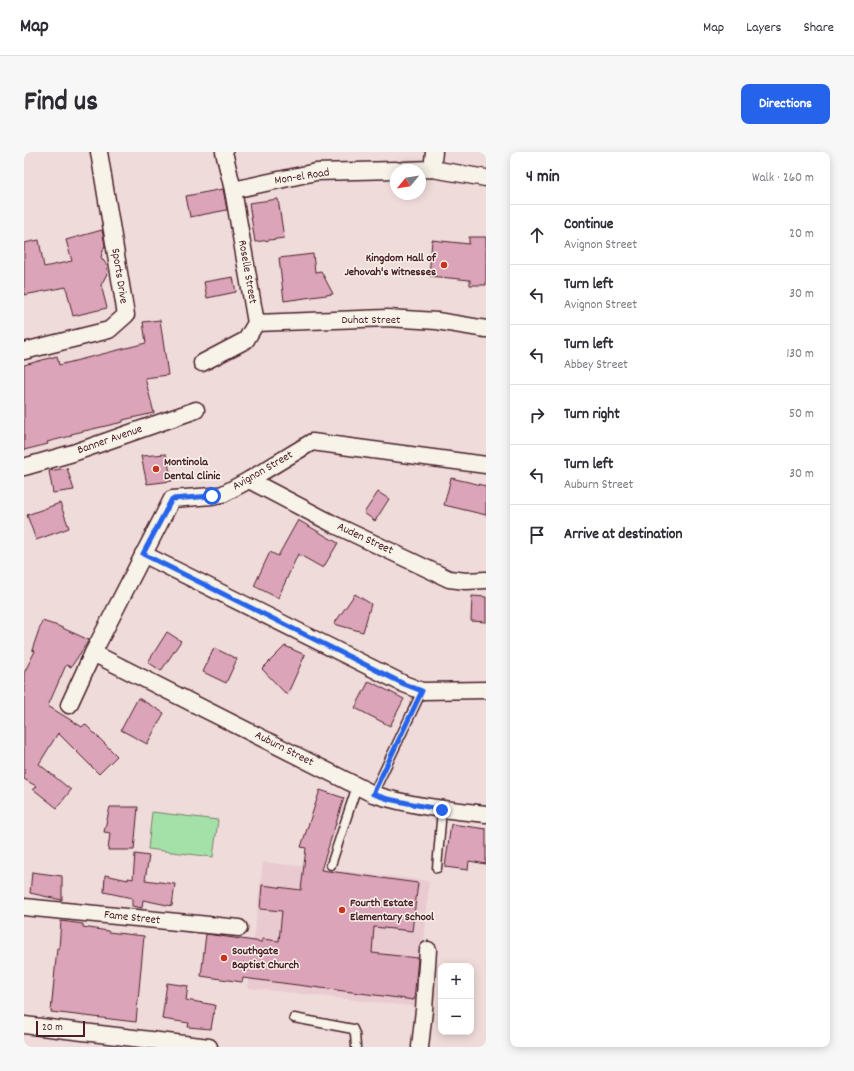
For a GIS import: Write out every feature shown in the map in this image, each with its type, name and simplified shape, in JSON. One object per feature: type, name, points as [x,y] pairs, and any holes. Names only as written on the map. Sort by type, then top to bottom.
[{"type":"street","name":"Sports Drive","points":[[24,351],[109,330],[126,315],[99,152]]},
{"type":"street","name":"Roselle Street","points":[[224,152],[233,190],[256,323]]},
{"type":"street","points":[[432,169],[434,152]]},
{"type":"street","points":[[426,169],[486,178]]},
{"type":"street","name":"Mon-el Road","points":[[233,190],[316,172],[390,170]]},
{"type":"street","name":"Duhat Street","points":[[256,323],[387,318],[486,328]]},
{"type":"street","points":[[202,363],[246,340],[256,323]]},
{"type":"street","name":"Banner Avenue","points":[[24,467],[73,453],[196,410]]},
{"type":"street","name":"Avignon Street","points":[[69,705],[93,653],[172,499],[223,494],[312,442],[486,465]]},
{"type":"street","name":"Auden Street","points":[[249,480],[335,525],[449,579],[466,581],[486,580]]},
{"type":"street","points":[[143,554],[404,684],[422,691],[486,690]]},
{"type":"street","name":"Auburn Street","points":[[93,653],[373,794],[388,799],[442,810],[486,814]]},
{"type":"street","name":"Fame Street","points":[[24,908],[239,928]]},
{"type":"street","points":[[420,1047],[428,950]]},
{"type":"street","points":[[24,1026],[209,1047]]},
{"type":"lane","points":[[373,794],[422,691]]},
{"type":"lane","points":[[332,864],[357,786]]},
{"type":"lane","points":[[437,868],[442,810]]},
{"type":"lane","points":[[294,1018],[353,1029],[356,1047]]},
{"type":"shaded area","name":"Fourth Estate Elementary School","points":[[263,862],[429,881],[419,1007],[248,988]]},
{"type":"green space","points":[[152,812],[218,820],[213,857],[148,849]]},
{"type":"building","points":[[223,189],[227,210],[190,217],[186,196]]},
{"type":"building","points":[[278,199],[284,238],[255,242],[249,203]]},
{"type":"building","points":[[102,230],[105,245],[101,257],[106,264],[108,272],[101,285],[107,308],[73,316],[66,287],[24,295],[24,243],[39,240],[44,267],[72,261],[66,240]]},
{"type":"building","points":[[469,237],[486,237],[486,285],[470,285],[470,280],[429,276],[432,240],[469,244]]},
{"type":"building","points":[[313,254],[315,272],[321,271],[333,294],[284,301],[279,258]]},
{"type":"building","points":[[233,277],[236,292],[207,298],[204,282]]},
{"type":"building","points":[[160,320],[168,375],[145,378],[154,413],[71,434],[71,436],[47,442],[48,444],[24,450],[24,365],[57,356],[59,365],[146,343],[143,322]]},
{"type":"building","name":"Montinola Dental Clinic","points":[[166,454],[172,481],[147,484],[141,456]]},
{"type":"building","points":[[67,468],[74,490],[53,493],[49,471]]},
{"type":"building","points":[[451,478],[486,486],[486,515],[444,505]]},
{"type":"building","points":[[378,492],[389,499],[375,521],[364,513]]},
{"type":"building","points":[[60,503],[69,528],[36,540],[27,515]]},
{"type":"building","points":[[298,520],[338,543],[323,568],[298,554],[278,598],[254,586],[270,552],[278,556]]},
{"type":"building","points":[[355,594],[371,604],[363,632],[334,624]]},
{"type":"building","points":[[472,596],[486,597],[486,622],[471,621]]},
{"type":"building","points":[[42,621],[58,626],[89,640],[71,667],[66,665],[48,706],[82,727],[85,724],[117,756],[99,774],[58,733],[39,764],[71,790],[57,808],[33,789],[36,786],[24,779],[24,673],[35,651],[32,650]]},
{"type":"building","points":[[167,632],[181,641],[161,671],[148,662]]},
{"type":"building","points":[[285,646],[305,655],[287,695],[262,669]]},
{"type":"building","points":[[214,648],[237,659],[226,683],[203,672]]},
{"type":"building","points":[[369,681],[404,699],[390,726],[355,708]]},
{"type":"building","points":[[138,698],[164,713],[147,744],[121,730]]},
{"type":"building","name":"Fourth Estate Elementary School","points":[[320,790],[344,798],[321,870],[418,883],[412,931],[374,927],[372,953],[418,958],[414,1000],[243,978],[242,982],[201,976],[206,934],[262,942],[262,939],[279,941],[282,911],[260,909],[262,885],[301,890],[306,848],[301,847]]},
{"type":"building","points":[[110,807],[138,807],[134,850],[108,850],[110,833],[104,832]]},
{"type":"building","points":[[451,824],[486,829],[486,864],[469,861],[468,870],[445,867]]},
{"type":"building","points":[[135,854],[149,856],[145,880],[175,884],[172,906],[143,900],[142,908],[132,906],[132,898],[104,892],[105,875],[128,880],[128,878],[133,879]]},
{"type":"building","points":[[32,872],[62,876],[62,900],[30,893]]},
{"type":"building","points":[[61,921],[83,924],[83,927],[108,932],[144,936],[136,1022],[51,1012]]},
{"type":"building","points":[[167,983],[188,986],[186,1000],[215,1005],[211,1029],[188,1027],[189,1023],[162,1019]]},
{"type":"place","name":"Kingdom Hall of Jehovah's Witnesses","points":[[444,265]]},
{"type":"place","name":"Montinola Dental Clinic","points":[[156,469]]},
{"type":"place","name":"Fourth Estate Elementary School","points":[[342,910]]},
{"type":"place","name":"Southgate Baptist Church","points":[[224,958]]},
{"type":"route","points":[[212,496],[172,499],[143,554],[404,684],[422,691],[373,794],[388,799],[442,810]]}]
